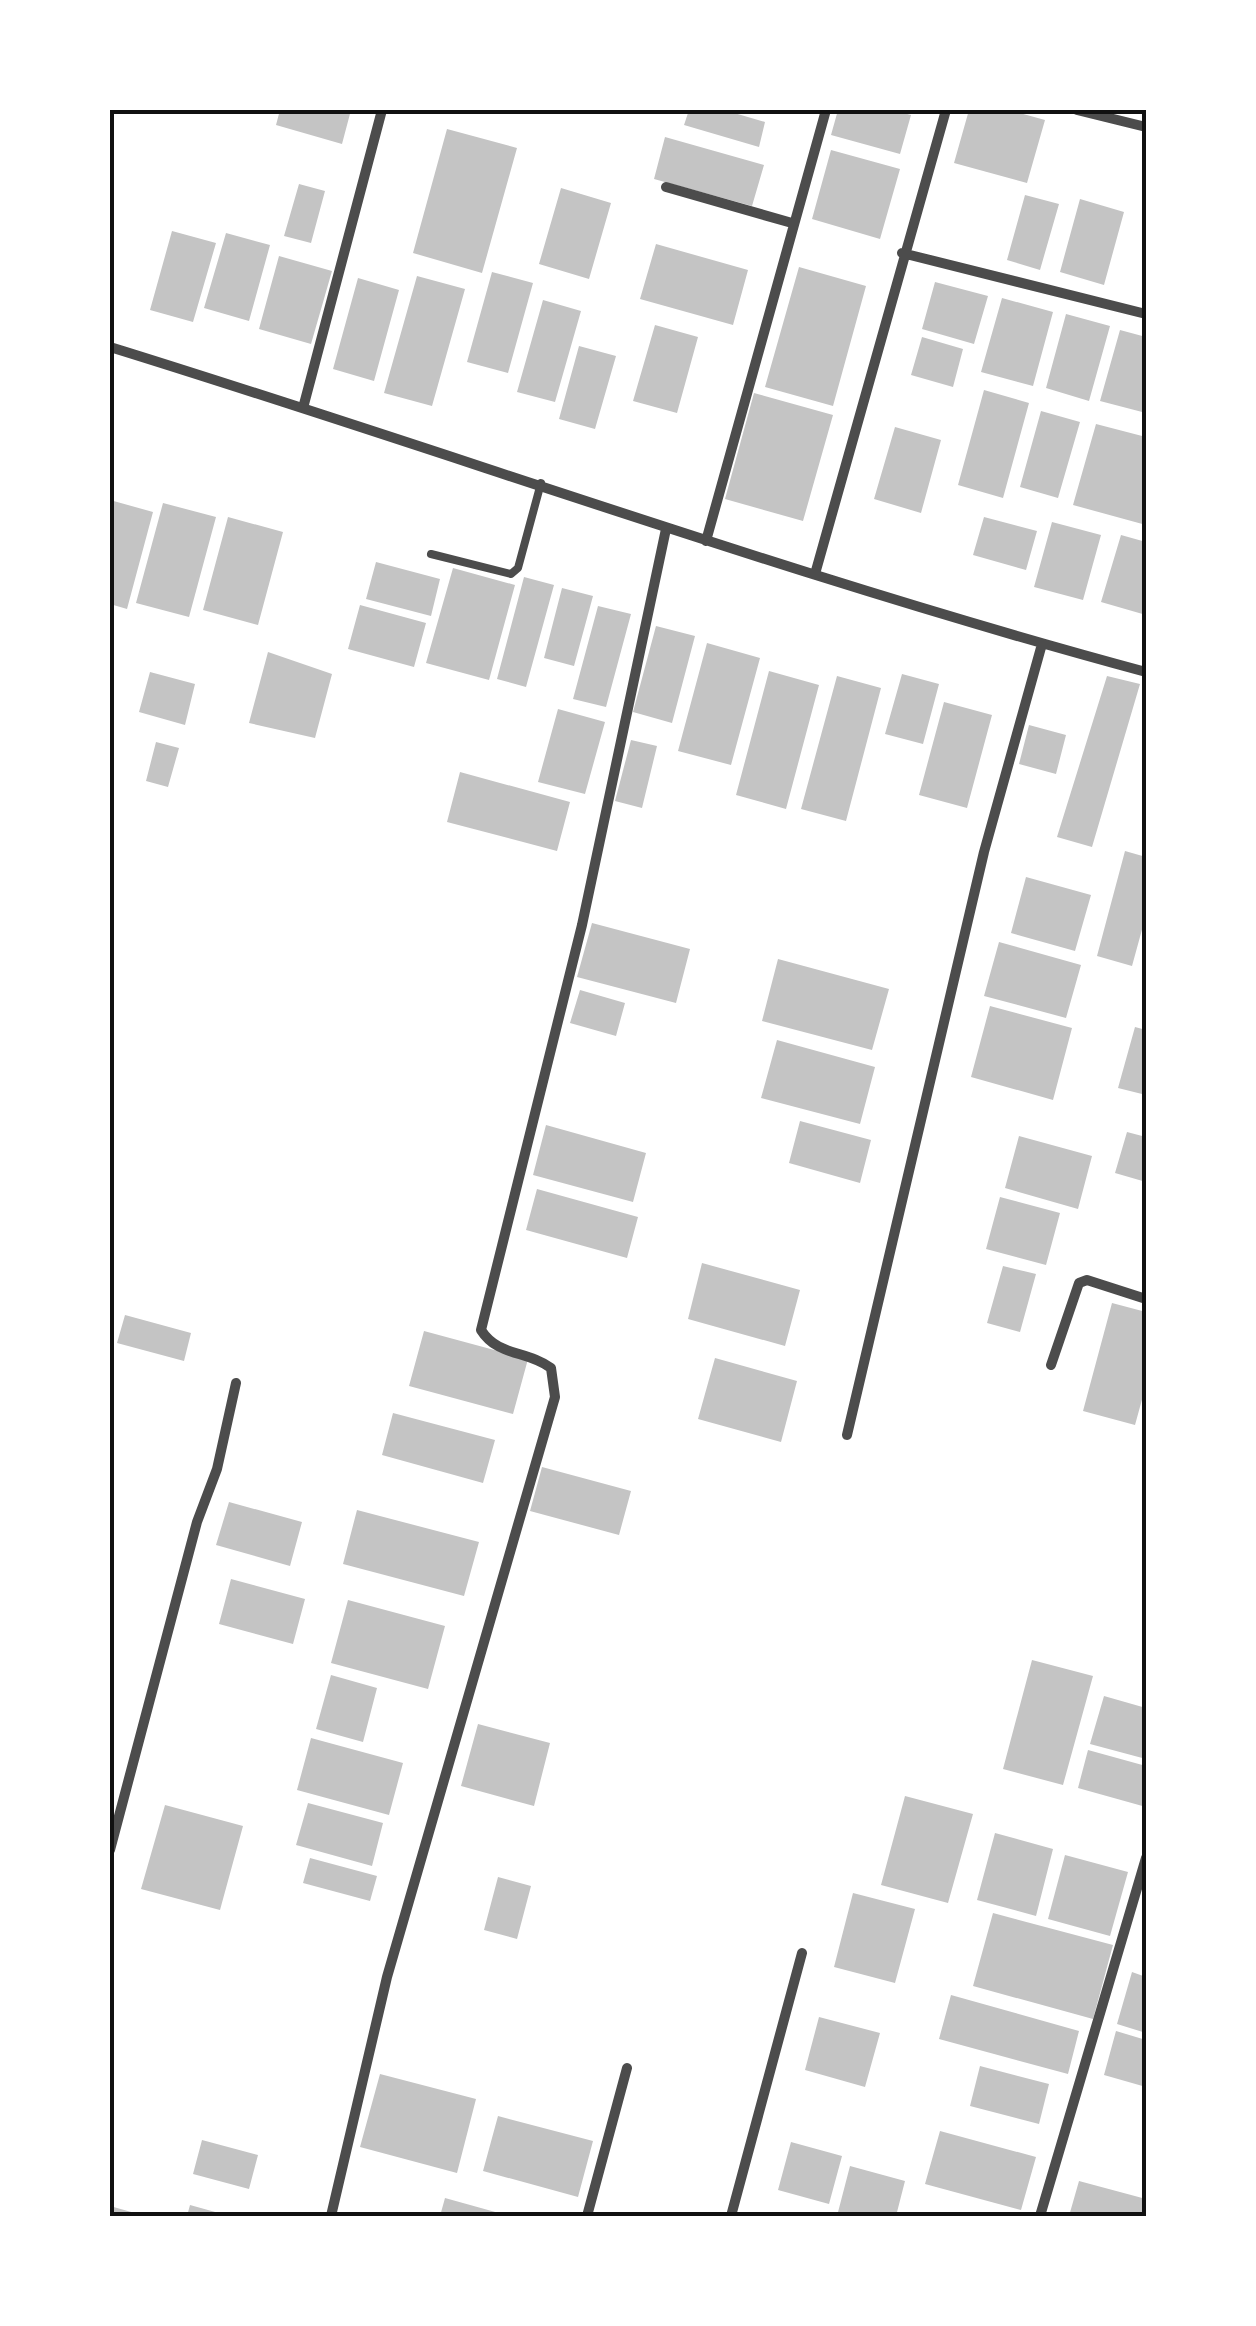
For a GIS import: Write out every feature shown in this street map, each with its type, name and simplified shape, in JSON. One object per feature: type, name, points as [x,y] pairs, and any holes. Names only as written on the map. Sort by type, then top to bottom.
[{"type":"street","points":[[303,408],[382,110]]},
{"type":"street","points":[[706,541],[826,110]]},
{"type":"street","points":[[814,574],[902,253],[946,110]]},
{"type":"street","points":[[1077,110],[1146,128]]},
{"type":"street","points":[[666,187],[792,223]]},
{"type":"street","points":[[902,253],[1146,314]]},
{"type":"street","points":[[110,347],[540,484],[666,529],[1146,672]]},
{"type":"street","points":[[331,2216],[387,1977],[555,1396],[552,1368],[537,1357],[502,1350],[481,1330],[582,925],[666,529]]},
{"type":"street","points":[[848,1435],[988,836],[1042,644]]},
{"type":"street","points":[[1051,1365],[1079,1283],[1087,1280],[1146,1299]]},
{"type":"street","points":[[110,1850],[197,1522],[217,1468],[236,1383]]},
{"type":"street","points":[[1040,2216],[1146,1858]]},
{"type":"street","points":[[732,2216],[802,1954]]},
{"type":"street","points":[[587,2216],[627,2068]]},
{"type":"lane","points":[[432,554],[512,574],[527,540],[540,484]]},
{"type":"building","points":[[280,110],[351,110],[342,144],[276,125]]},
{"type":"building","points":[[689,110],[724,110],[765,122],[759,147],[684,125]]},
{"type":"building","points":[[838,110],[892,110],[911,115],[900,154],[831,135]]},
{"type":"building","points":[[969,110],[1009,110],[1045,120],[1027,183],[954,163]]},
{"type":"building","points":[[447,129],[517,148],[482,273],[413,253]]},
{"type":"building","points":[[665,137],[764,165],[752,206],[654,179]]},
{"type":"building","points":[[831,150],[900,169],[880,239],[812,219]]},
{"type":"building","points":[[299,184],[325,191],[311,243],[284,236]]},
{"type":"building","points":[[561,188],[611,203],[589,279],[539,264]]},
{"type":"building","points":[[1025,195],[1059,204],[1040,270],[1007,260]]},
{"type":"building","points":[[1080,199],[1124,212],[1104,285],[1060,272]]},
{"type":"building","points":[[172,231],[216,243],[193,322],[150,310]]},
{"type":"building","points":[[226,233],[270,245],[249,321],[204,308]]},
{"type":"building","points":[[656,244],[748,270],[733,325],[640,299]]},
{"type":"building","points":[[279,256],[332,271],[311,344],[259,329]]},
{"type":"building","points":[[799,267],[866,286],[833,406],[765,387]]},
{"type":"building","points":[[492,272],[533,283],[508,373],[467,362]]},
{"type":"building","points":[[417,276],[465,289],[432,406],[384,393]]},
{"type":"building","points":[[358,278],[399,290],[374,381],[333,369]]},
{"type":"building","points":[[935,282],[988,296],[974,344],[922,329]]},
{"type":"building","points":[[1002,298],[1053,312],[1033,386],[981,372]]},
{"type":"building","points":[[543,300],[581,311],[555,402],[517,392]]},
{"type":"building","points":[[1066,314],[1110,326],[1089,401],[1046,388]]},
{"type":"building","points":[[655,325],[698,337],[677,413],[633,401]]},
{"type":"building","points":[[1120,330],[1146,337],[1146,413],[1100,401]]},
{"type":"building","points":[[922,337],[963,349],[953,387],[911,375]]},
{"type":"building","points":[[579,346],[616,356],[595,429],[559,419]]},
{"type":"building","points":[[984,390],[1029,403],[1003,498],[958,485]]},
{"type":"building","points":[[754,393],[833,415],[803,521],[725,499]]},
{"type":"building","points":[[1041,411],[1080,422],[1058,498],[1020,487]]},
{"type":"building","points":[[1096,424],[1146,437],[1146,525],[1073,505]]},
{"type":"building","points":[[895,427],[941,440],[921,513],[874,499]]},
{"type":"building","points":[[110,500],[153,512],[127,609],[110,604]]},
{"type":"building","points":[[163,503],[216,517],[189,617],[136,603]]},
{"type":"building","points":[[228,517],[283,532],[258,625],[203,610]]},
{"type":"building","points":[[984,517],[1037,531],[1026,570],[973,555]]},
{"type":"building","points":[[1052,522],[1101,535],[1083,600],[1034,587]]},
{"type":"building","points":[[1121,535],[1146,542],[1146,615],[1101,602]]},
{"type":"building","points":[[376,562],[440,579],[431,616],[366,599]]},
{"type":"building","points":[[453,568],[515,585],[489,680],[426,663]]},
{"type":"building","points":[[524,577],[554,585],[526,687],[497,679]]},
{"type":"building","points":[[562,588],[593,596],[574,666],[544,658]]},
{"type":"building","points":[[360,605],[426,623],[414,667],[348,649]]},
{"type":"building","points":[[598,606],[631,614],[606,707],[573,699]]},
{"type":"building","points":[[656,626],[695,636],[672,723],[633,712]]},
{"type":"building","points":[[707,643],[760,658],[731,765],[678,751]]},
{"type":"building","points":[[268,652],[332,674],[315,738],[249,723]]},
{"type":"building","points":[[769,671],[819,685],[786,809],[736,795]]},
{"type":"building","points":[[150,672],[195,684],[185,725],[139,712]]},
{"type":"building","points":[[902,674],[939,684],[923,744],[885,734]]},
{"type":"building","points":[[837,676],[881,688],[846,821],[801,809]]},
{"type":"building","points":[[1107,676],[1140,684],[1092,847],[1057,837]]},
{"type":"building","points":[[944,702],[992,715],[967,808],[919,795]]},
{"type":"building","points":[[558,709],[605,722],[585,794],[538,782]]},
{"type":"building","points":[[1029,725],[1066,735],[1056,774],[1019,764]]},
{"type":"building","points":[[631,740],[657,746],[642,808],[615,801]]},
{"type":"building","points":[[156,742],[179,748],[168,787],[146,781]]},
{"type":"building","points":[[460,772],[570,802],[557,851],[447,822]]},
{"type":"building","points":[[1125,851],[1146,857],[1146,915],[1132,966],[1097,956]]},
{"type":"building","points":[[1026,877],[1091,895],[1075,951],[1011,933]]},
{"type":"building","points":[[592,923],[690,949],[676,1003],[577,977]]},
{"type":"building","points":[[999,942],[1081,965],[1066,1018],[984,996]]},
{"type":"building","points":[[778,959],[889,989],[872,1050],[762,1021]]},
{"type":"building","points":[[580,990],[625,1003],[616,1036],[570,1023]]},
{"type":"building","points":[[990,1006],[1072,1028],[1053,1100],[971,1077]]},
{"type":"building","points":[[1135,1027],[1146,1030],[1146,1095],[1118,1088]]},
{"type":"building","points":[[777,1040],[875,1067],[860,1124],[761,1098]]},
{"type":"building","points":[[800,1121],[871,1140],[860,1183],[789,1163]]},
{"type":"building","points":[[546,1125],[646,1153],[633,1202],[533,1175]]},
{"type":"building","points":[[1127,1132],[1146,1137],[1146,1182],[1115,1173]]},
{"type":"building","points":[[1019,1136],[1092,1156],[1078,1209],[1005,1188]]},
{"type":"building","points":[[537,1189],[638,1217],[627,1258],[526,1230]]},
{"type":"building","points":[[1000,1197],[1060,1213],[1046,1265],[986,1249]]},
{"type":"building","points":[[702,1263],[800,1290],[785,1346],[688,1319]]},
{"type":"building","points":[[1003,1266],[1036,1274],[1020,1332],[987,1323]]},
{"type":"building","points":[[1112,1303],[1146,1312],[1146,1385],[1135,1425],[1083,1411]]},
{"type":"building","points":[[125,1315],[191,1333],[184,1361],[117,1343]]},
{"type":"building","points":[[424,1331],[528,1359],[513,1414],[409,1386]]},
{"type":"building","points":[[715,1358],[797,1381],[781,1442],[698,1419]]},
{"type":"building","points":[[393,1413],[495,1440],[483,1483],[382,1455]]},
{"type":"building","points":[[542,1467],[631,1491],[619,1535],[530,1511]]},
{"type":"building","points":[[229,1502],[302,1522],[290,1566],[216,1545]]},
{"type":"building","points":[[357,1510],[479,1542],[464,1596],[343,1564]]},
{"type":"building","points":[[231,1579],[305,1599],[293,1644],[219,1624]]},
{"type":"building","points":[[348,1600],[445,1626],[428,1689],[331,1663]]},
{"type":"building","points":[[1032,1660],[1093,1676],[1063,1785],[1003,1769]]},
{"type":"building","points":[[331,1675],[377,1688],[363,1742],[316,1729]]},
{"type":"building","points":[[1104,1696],[1146,1708],[1146,1759],[1090,1744]]},
{"type":"building","points":[[478,1724],[550,1743],[534,1806],[461,1786]]},
{"type":"building","points":[[311,1738],[403,1763],[389,1815],[297,1790]]},
{"type":"building","points":[[1088,1750],[1146,1766],[1146,1807],[1078,1788]]},
{"type":"building","points":[[905,1796],[973,1814],[948,1903],[881,1885]]},
{"type":"building","points":[[308,1803],[383,1823],[372,1866],[296,1845]]},
{"type":"building","points":[[165,1805],[243,1826],[220,1910],[141,1889]]},
{"type":"building","points":[[995,1833],[1053,1849],[1036,1916],[977,1900]]},
{"type":"building","points":[[1065,1855],[1128,1872],[1110,1936],[1048,1919]]},
{"type":"building","points":[[310,1858],[377,1876],[370,1901],[303,1883]]},
{"type":"building","points":[[498,1877],[531,1886],[517,1939],[484,1930]]},
{"type":"building","points":[[853,1893],[915,1909],[895,1983],[834,1967]]},
{"type":"building","points":[[993,1913],[1113,1945],[1093,2019],[973,1986]]},
{"type":"building","points":[[1132,1972],[1146,1977],[1146,2033],[1117,2024]]},
{"type":"building","points":[[951,1995],[1079,2031],[1068,2074],[939,2039]]},
{"type":"building","points":[[819,2017],[880,2033],[865,2087],[805,2070]]},
{"type":"building","points":[[1116,2031],[1146,2040],[1146,2087],[1104,2075]]},
{"type":"building","points":[[980,2066],[1049,2084],[1039,2124],[970,2106]]},
{"type":"building","points":[[380,2074],[476,2099],[457,2173],[360,2147]]},
{"type":"building","points":[[498,2116],[593,2141],[578,2197],[483,2171]]},
{"type":"building","points":[[940,2131],[1036,2157],[1021,2210],[925,2184]]},
{"type":"building","points":[[202,2140],[258,2155],[249,2189],[193,2174]]},
{"type":"building","points":[[791,2142],[842,2156],[829,2204],[778,2190]]},
{"type":"building","points":[[850,2166],[905,2181],[896,2216],[837,2216]]},
{"type":"building","points":[[1079,2181],[1146,2199],[1146,2216],[1069,2216]]},
{"type":"building","points":[[445,2198],[506,2215],[506,2216],[440,2216]]},
{"type":"building","points":[[190,2205],[226,2215],[226,2216],[187,2216]]},
{"type":"building","points":[[110,2206],[142,2215],[110,2216]]}]
